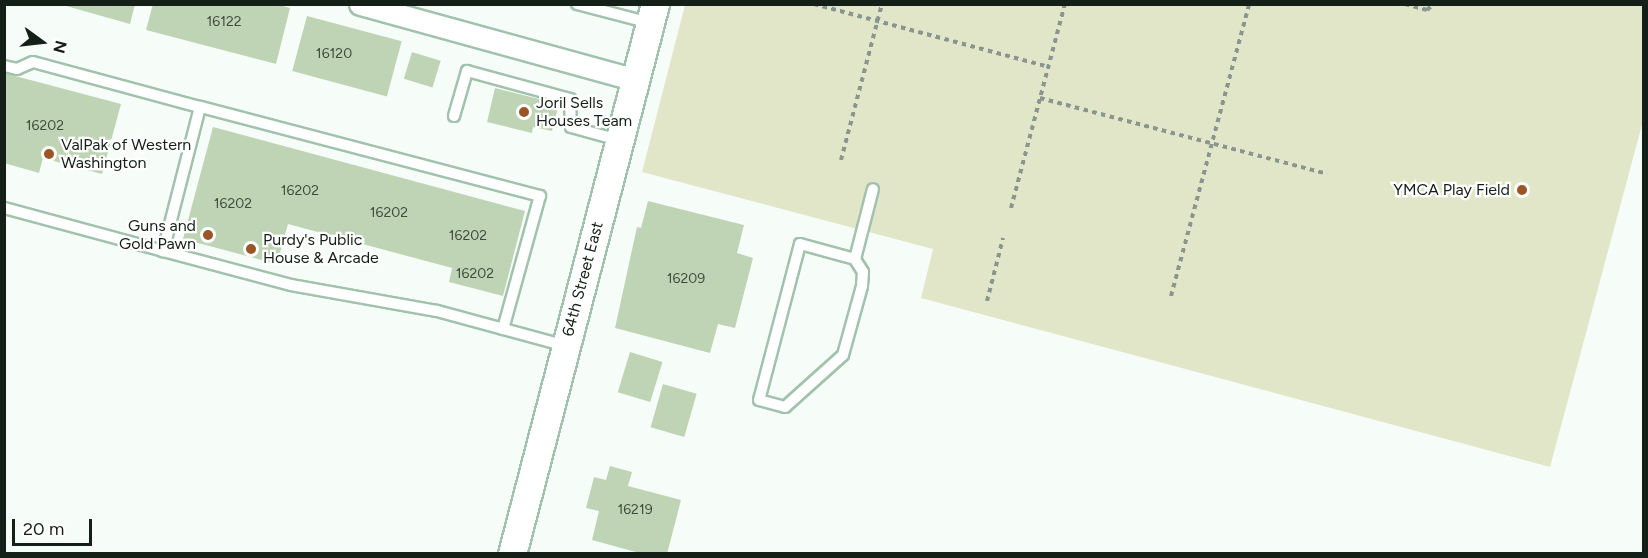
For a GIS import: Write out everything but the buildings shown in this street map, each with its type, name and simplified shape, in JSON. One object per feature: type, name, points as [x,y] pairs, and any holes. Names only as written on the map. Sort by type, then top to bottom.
[{"type":"street","points":[[360,4],[635,80]]},
{"type":"street","name":"64th Street East","points":[[512,554],[653,14]]},
{"type":"lane","points":[[577,4],[653,14]]},
{"type":"lane","points":[[4,66],[17,69],[33,62],[540,196],[503,329]]},
{"type":"lane","points":[[454,116],[467,71],[570,99],[571,127],[620,140]]},
{"type":"lane","points":[[163,251],[200,107]]},
{"type":"lane","points":[[855,259],[800,244],[759,400],[784,407],[843,356],[862,286],[862,272],[855,259],[873,189]]},
{"type":"lane","points":[[4,208],[291,285],[437,311],[566,346]]},
{"type":"path","points":[[814,4],[1049,67]]},
{"type":"path","points":[[841,160],[882,4]]},
{"type":"path","points":[[1011,208],[1065,4]]},
{"type":"path","points":[[1171,296],[1249,4]]},
{"type":"path","points":[[1405,4],[1427,10],[1434,4]]},
{"type":"path","points":[[1040,98],[1327,174]]},
{"type":"path","points":[[987,301],[1003,238]]},
{"type":"green space","points":[[685,5],[1643,5],[1643,121],[1550,467],[921,298],[933,249],[642,172]]},
{"type":"place","name":"Joril Sells Houses Team","points":[[524,112]]},
{"type":"place","name":"ValPak of Western Washington","points":[[49,154]]},
{"type":"place","name":"YMCA Play Field","points":[[1522,190]]},
{"type":"place","name":"Guns and Gold Pawn","points":[[208,235]]},
{"type":"place","name":"Purdy's Public House & Arcade","points":[[251,249]]}]
